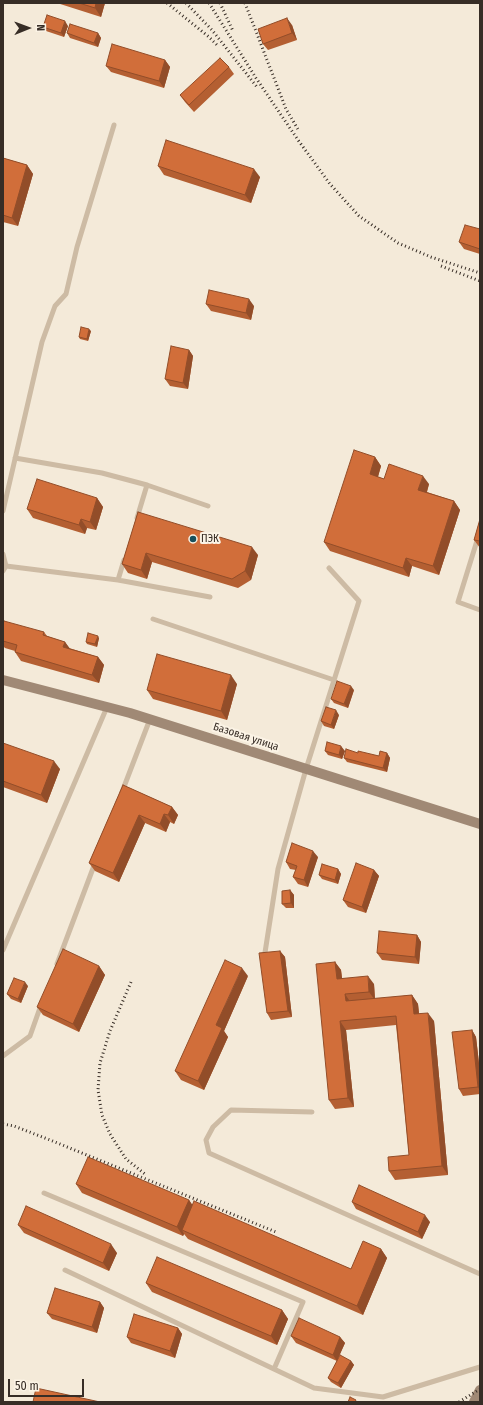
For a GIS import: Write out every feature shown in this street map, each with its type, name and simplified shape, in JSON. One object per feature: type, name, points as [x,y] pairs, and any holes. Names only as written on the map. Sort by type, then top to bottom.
[{"type":"street","name":"Базовая улица","points":[[3,680],[107,706],[480,824]]},
{"type":"street","points":[[474,1402],[480,1390]]},
{"type":"lane","points":[[3,511],[42,342],[55,306],[66,294],[77,247],[114,125]]},
{"type":"lane","points":[[15,458],[102,473],[147,485],[208,506]]},
{"type":"lane","points":[[136,522],[147,485]]},
{"type":"lane","points":[[480,532],[458,602],[480,610]]},
{"type":"lane","points":[[118,580],[127,551]]},
{"type":"lane","points":[[3,554],[6,566],[3,571]]},
{"type":"lane","points":[[6,566],[118,580],[210,597]]},
{"type":"lane","points":[[264,960],[278,869],[306,769],[359,601],[329,568]]},
{"type":"lane","points":[[153,619],[334,680]]},
{"type":"lane","points":[[3,950],[107,706]]},
{"type":"lane","points":[[119,800],[150,719]]},
{"type":"lane","points":[[55,970],[97,859]]},
{"type":"lane","points":[[3,1056],[30,1036],[44,999]]},
{"type":"lane","points":[[312,1112],[231,1110],[213,1127],[206,1140],[209,1153],[480,1274]]},
{"type":"lane","points":[[44,1192],[303,1302],[274,1369]]},
{"type":"lane","points":[[65,1270],[314,1388],[383,1397],[480,1367]]},
{"type":"building","points":[[79,3],[96,3],[95,8]]},
{"type":"building","points":[[47,15],[65,21],[61,33],[43,27]]},
{"type":"building","points":[[287,18],[292,33],[263,44],[258,29]]},
{"type":"building","points":[[70,24],[98,33],[94,43],[67,33]]},
{"type":"building","points":[[112,44],[165,60],[159,81],[106,66]]},
{"type":"building","points":[[220,58],[229,67],[189,105],[180,95]]},
{"type":"building","points":[[166,140],[254,169],[245,195],[158,166]]},
{"type":"building","points":[[3,158],[27,165],[12,218],[3,215]]},
{"type":"building","points":[[465,225],[480,229],[480,249],[459,242]]},
{"type":"building","points":[[209,290],[249,299],[246,313],[206,304]]},
{"type":"building","points":[[81,327],[89,329],[87,339],[79,337]]},
{"type":"building","points":[[171,346],[189,350],[183,383],[165,379]]},
{"type":"building","points":[[354,450],[375,457],[370,474],[384,479],[389,464],[423,476],[418,490],[454,501],[433,566],[406,558],[403,568],[324,542]]},
{"type":"building","points":[[37,479],[97,498],[90,522],[81,519],[79,525],[27,509]]},
{"type":"building","points":[[138,512],[252,547],[245,571],[232,579],[146,553],[141,570],[122,564]]},
{"type":"building","points":[[480,519],[480,541],[474,540]]},
{"type":"building","points":[[4,621],[44,632],[43,635],[65,642],[63,647],[98,657],[92,675],[15,652],[17,645],[3,641]]},
{"type":"building","points":[[88,633],[98,636],[95,644],[86,642]]},
{"type":"building","points":[[157,654],[231,675],[221,711],[147,690]]},
{"type":"building","points":[[337,681],[351,686],[344,704],[331,699]]},
{"type":"building","points":[[326,707],[336,710],[331,725],[321,721]]},
{"type":"building","points":[[327,742],[341,746],[339,755],[325,751]]},
{"type":"building","points":[[3,743],[54,761],[41,795],[3,781]]},
{"type":"building","points":[[346,749],[358,753],[358,751],[379,756],[380,751],[387,753],[383,768],[344,758]]},
{"type":"building","points":[[123,785],[172,807],[168,815],[164,814],[160,824],[139,815],[113,873],[89,863]]},
{"type":"building","points":[[292,843],[313,851],[304,880],[293,877],[297,866],[286,862]]},
{"type":"building","points":[[356,863],[374,870],[362,907],[343,900]]},
{"type":"building","points":[[322,864],[338,869],[335,880],[319,875]]},
{"type":"building","points":[[290,890],[291,903],[282,904],[282,891]]},
{"type":"building","points":[[379,931],[417,935],[415,957],[377,953]]},
{"type":"building","points":[[63,949],[99,966],[73,1024],[37,1007]]},
{"type":"building","points":[[280,951],[288,1011],[267,1013],[259,953]]},
{"type":"building","points":[[225,960],[242,968],[216,1025],[222,1028],[198,1081],[175,1071]]},
{"type":"building","points":[[335,962],[337,979],[368,976],[369,992],[345,994],[346,1001],[412,995],[414,1014],[428,1013],[442,1166],[389,1171],[388,1157],[409,1155],[396,1016],[340,1021],[348,1098],[329,1100],[316,964]]},
{"type":"building","points":[[14,978],[25,982],[18,999],[7,994]]},
{"type":"building","points":[[472,1030],[478,1087],[459,1089],[452,1032]]},
{"type":"building","points":[[88,1157],[189,1200],[177,1227],[76,1184]]},
{"type":"building","points":[[359,1185],[425,1215],[418,1232],[352,1202]]},
{"type":"building","points":[[194,1201],[351,1269],[363,1241],[381,1249],[357,1306],[182,1230]]},
{"type":"building","points":[[26,1206],[111,1244],[103,1263],[18,1225]]},
{"type":"building","points":[[157,1257],[282,1310],[271,1336],[146,1283]]},
{"type":"building","points":[[55,1288],[100,1302],[92,1327],[47,1313]]},
{"type":"building","points":[[134,1314],[178,1328],[170,1351],[127,1337]]},
{"type":"building","points":[[299,1318],[340,1337],[333,1355],[291,1336]]},
{"type":"building","points":[[340,1355],[351,1361],[338,1383],[328,1378]]},
{"type":"building","points":[[36,1388],[100,1402],[33,1402]]},
{"type":"building","points":[[350,1397],[356,1400],[355,1402],[348,1402]]},
{"type":"railway","points":[[167,3],[218,46]]},
{"type":"railway","points":[[186,3],[212,30],[257,87]]},
{"type":"railway","points":[[209,3],[256,78],[298,140],[330,184],[359,216],[398,243],[431,257],[480,273]]},
{"type":"railway","points":[[220,3],[233,31]]},
{"type":"railway","points":[[245,3],[286,109],[299,131]]},
{"type":"railway","points":[[441,266],[480,281]]},
{"type":"railway","points":[[131,982],[110,1031],[100,1063],[98,1090],[102,1115],[110,1134],[126,1159],[146,1175]]},
{"type":"railway","points":[[3,1124],[14,1126],[50,1140],[276,1232]]},
{"type":"railway","points":[[459,1402],[480,1389]]},
{"type":"place","name":"ПЭК","points":[[193,539]]}]
